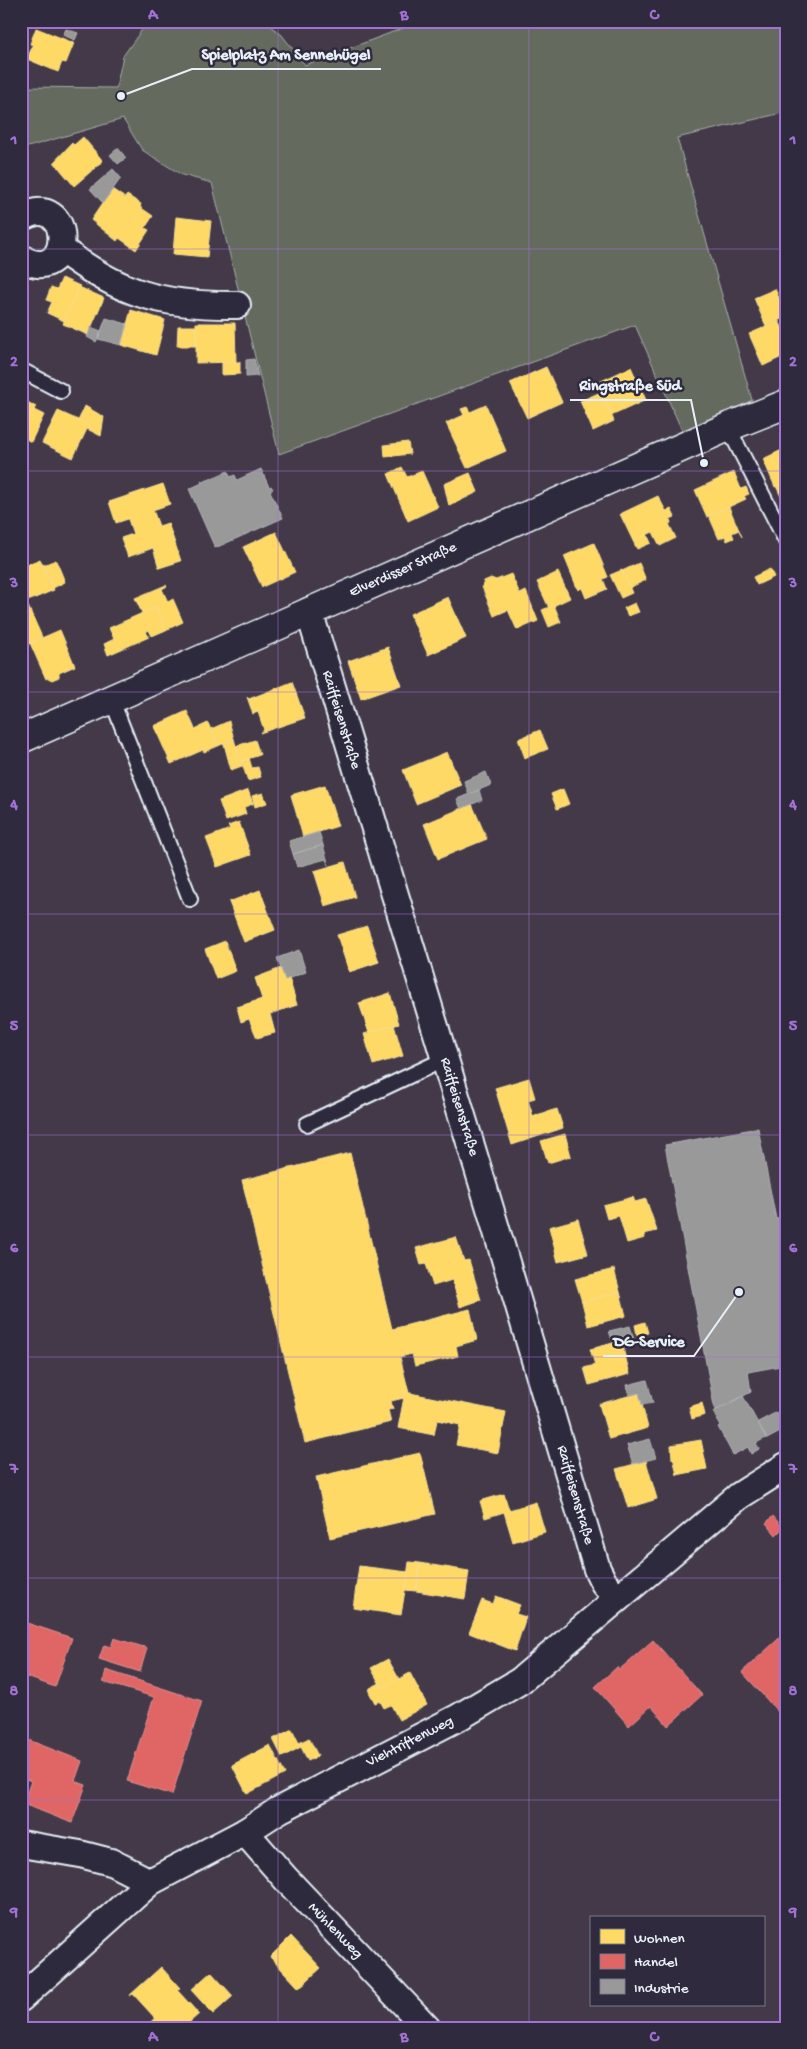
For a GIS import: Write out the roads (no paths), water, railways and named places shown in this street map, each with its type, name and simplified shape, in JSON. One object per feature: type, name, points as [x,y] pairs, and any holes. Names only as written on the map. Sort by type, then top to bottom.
[{"type":"main road","name":"Elverdisser Straße","points":[[21,738],[728,427],[786,404]]},
{"type":"street","points":[[21,258],[30,263],[42,263],[53,258],[61,249],[63,237],[60,226],[53,217],[42,212],[24,208]]},
{"type":"street","points":[[61,249],[88,270],[114,284],[142,294],[171,302],[201,306],[237,306]]},
{"type":"street","name":"Raiffeisenstraße","points":[[309,611],[597,1569],[604,1583],[618,1598]]},
{"type":"street","name":"Viehtriftenweg","points":[[21,1998],[150,1882],[245,1832],[279,1810],[459,1717],[520,1681],[739,1496],[786,1466]]},
{"type":"street","name":"Mühlenweg","points":[[245,1832],[286,1879],[427,2028]]},
{"type":"street","points":[[21,1844],[80,1854],[111,1862],[150,1882]]},
{"type":"lane","points":[[21,370],[61,392]]},
{"type":"lane","points":[[728,427],[786,541]]},
{"type":"lane","points":[[111,698],[190,899]]},
{"type":"lane","points":[[307,1124],[444,1059]]},
{"type":"place","name":"Spielplatz Am Sennehügel","points":[[121,96]]},
{"type":"place","name":"Ringstraße Süd","points":[[704,463]]},
{"type":"place","name":"DG-Service","points":[[739,1292]]}]
